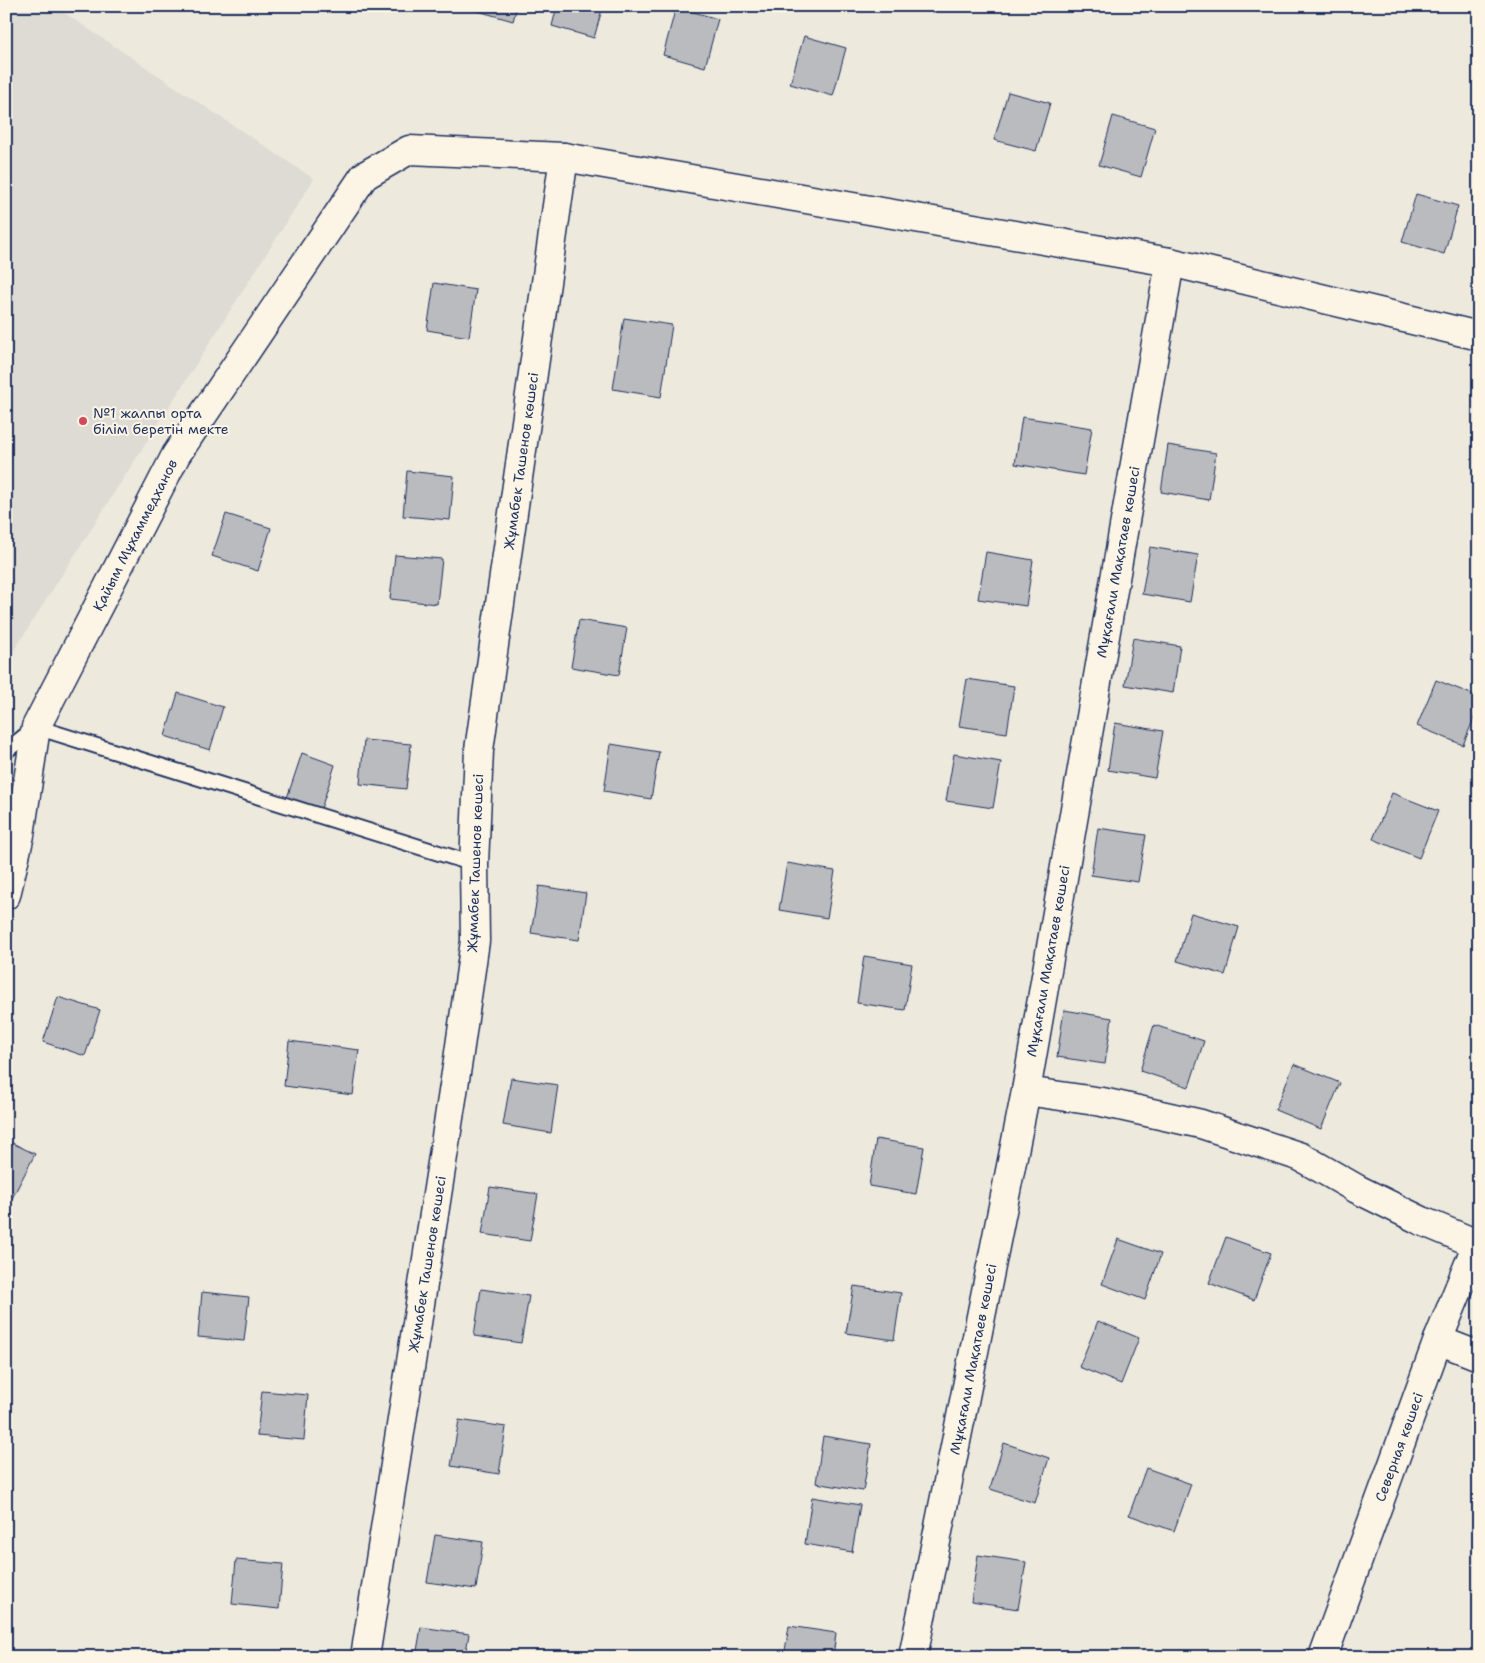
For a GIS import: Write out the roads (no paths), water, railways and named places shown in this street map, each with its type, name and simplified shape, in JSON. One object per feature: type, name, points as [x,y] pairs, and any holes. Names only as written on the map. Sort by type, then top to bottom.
[{"type":"street","name":"Қайым Мұхаммедханов","points":[[6,895],[20,835],[36,727],[176,455],[364,176],[409,150],[564,157]]},
{"type":"street","points":[[564,157],[1170,262],[1479,336]]},
{"type":"street","name":"Жұмабек Ташенов көшесі","points":[[365,1657],[475,940],[474,864],[479,750],[564,157]]},
{"type":"street","name":"Мұқағали Мақатаев көшесі","points":[[913,1657],[1026,1091],[1170,262]]},
{"type":"street","points":[[1026,1091],[1102,1102],[1201,1124],[1300,1157],[1357,1189],[1406,1213],[1478,1241]]},
{"type":"street","name":"Северная көшесі","points":[[1323,1657],[1438,1340],[1478,1241]]},
{"type":"street","points":[[1438,1340],[1479,1356]]},
{"type":"lane","points":[[6,751],[36,727],[474,864]]},
{"type":"place","name":"№1 жалпы орта білім беретін мекте","points":[[83,421]]}]
